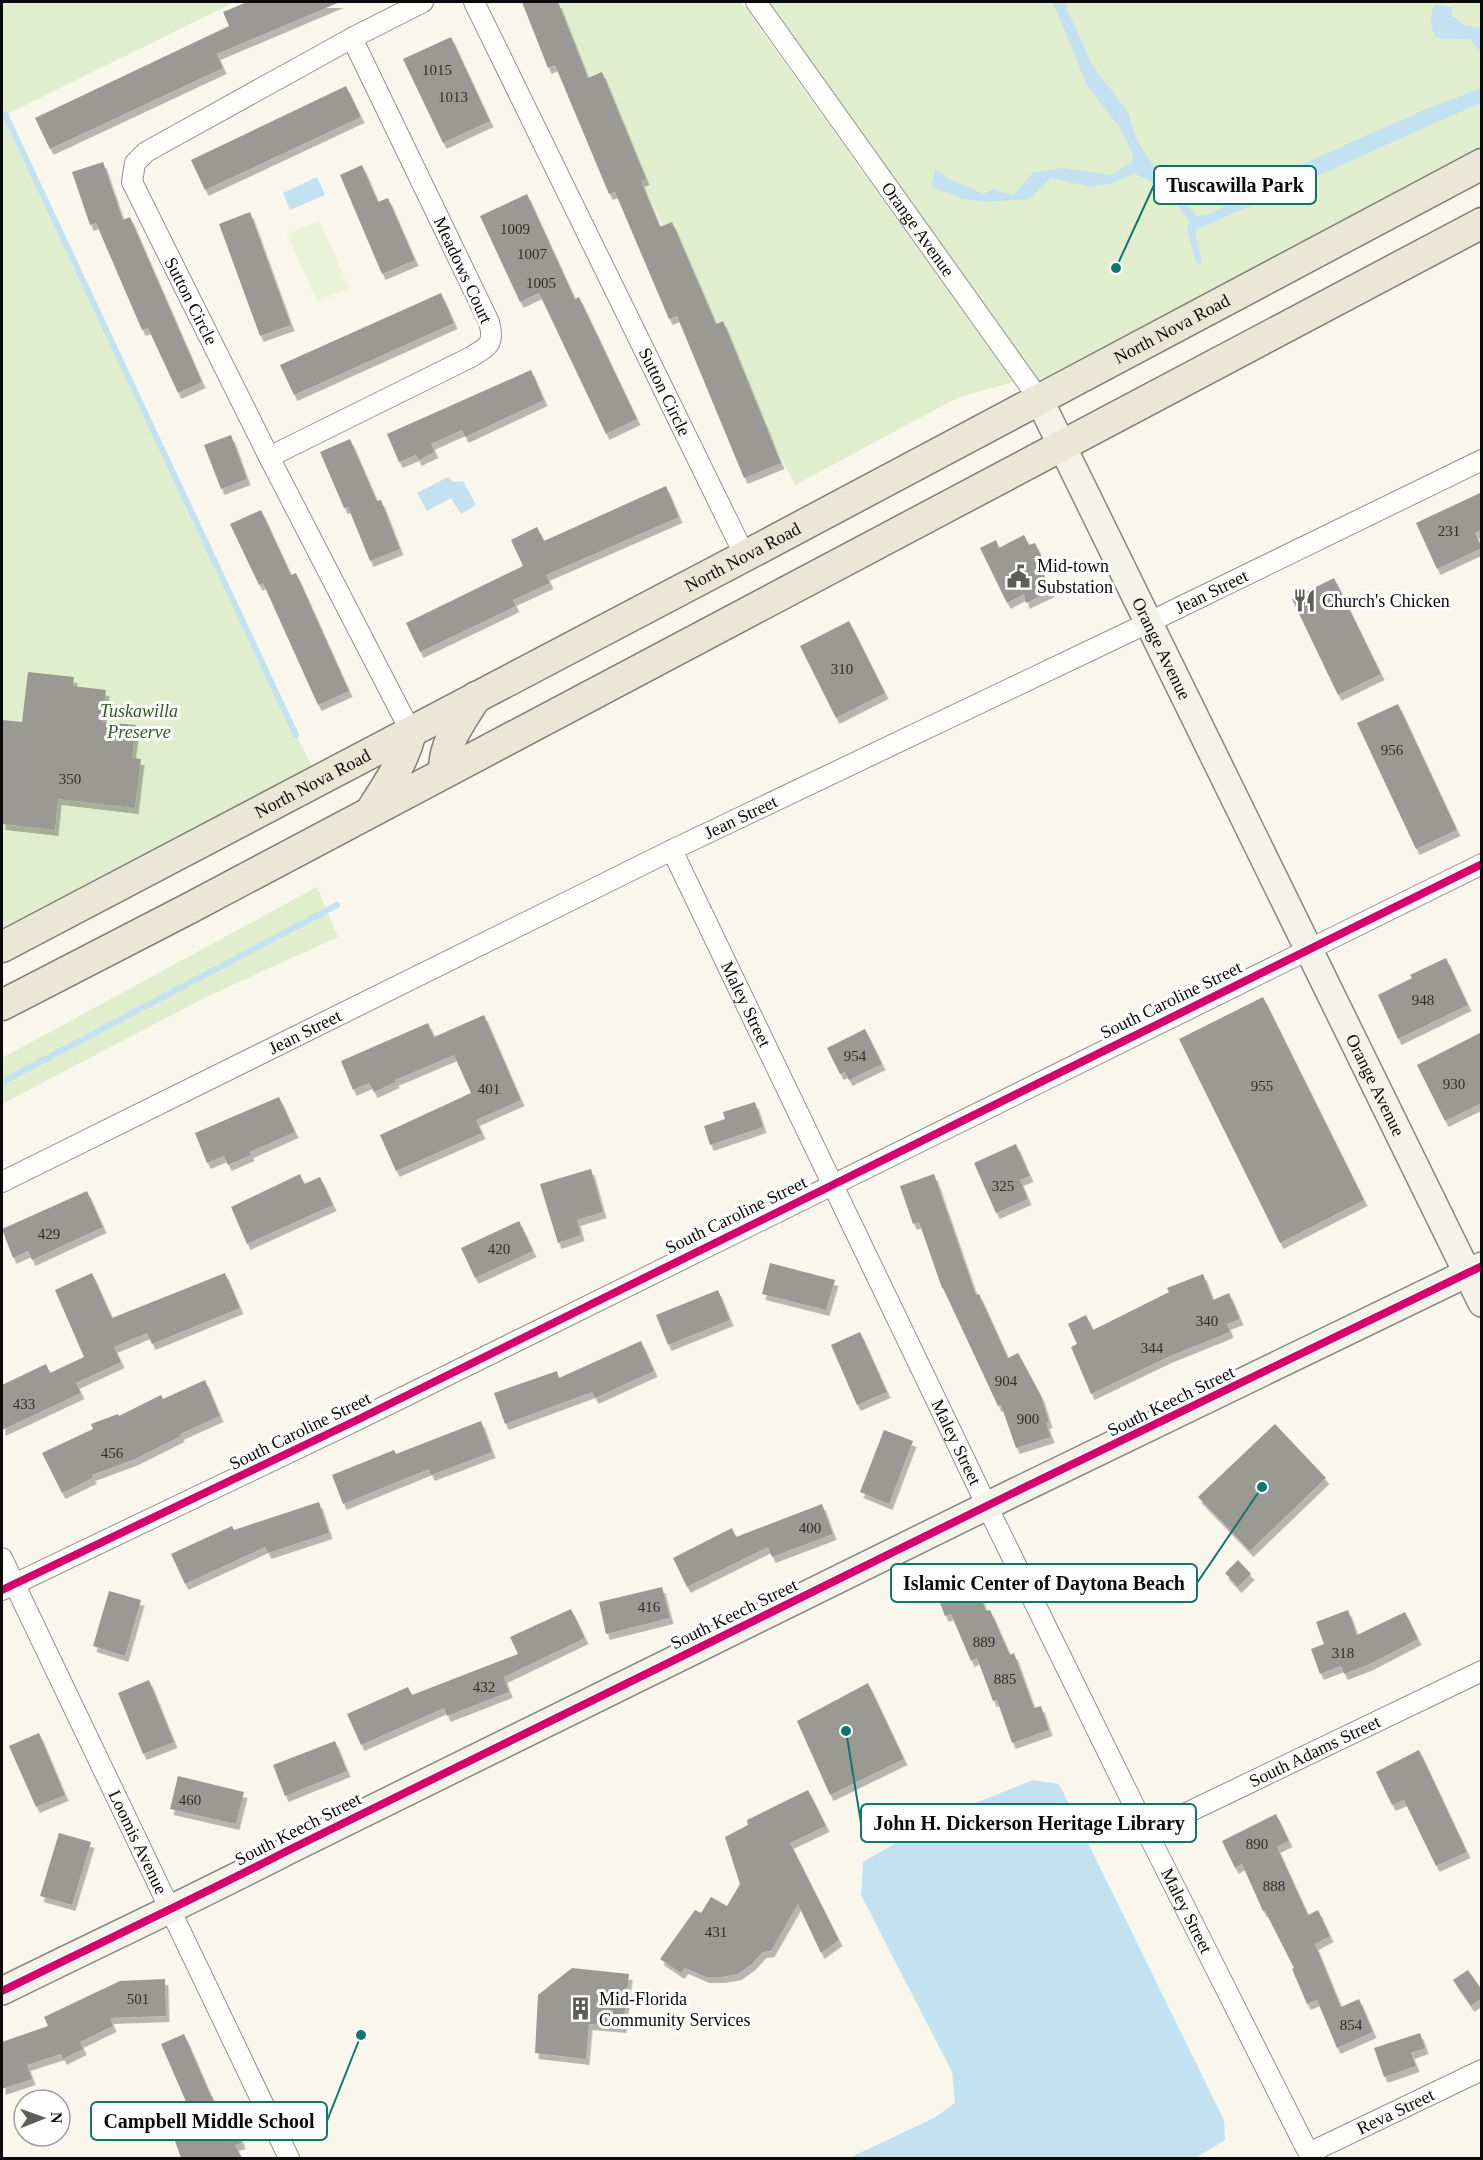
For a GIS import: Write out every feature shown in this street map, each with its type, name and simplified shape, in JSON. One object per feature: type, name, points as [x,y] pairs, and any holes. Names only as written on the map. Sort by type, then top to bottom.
[{"type":"main road","name":"North Nova Road","points":[[2,947],[745,556],[1482,164]]},
{"type":"main road","points":[[2,1005],[1482,223]]},
{"type":"main road","points":[[444,773],[444,757],[450,741],[476,698]]},
{"type":"main road","points":[[371,811],[396,771],[406,751],[411,732]]},
{"type":"street","name":"Sutton Circle","points":[[411,732],[269,457],[132,182],[135,163],[146,152],[352,38],[423,2]]},
{"type":"street","name":"Sutton Circle","points":[[474,2],[745,556]]},
{"type":"street","name":"Orange Avenue","points":[[756,2],[1039,399],[1308,949],[1474,1270],[1482,1303]]},
{"type":"street","name":"Meadows Court","points":[[269,457],[471,357],[490,345],[493,339],[489,322],[352,38]]},
{"type":"street","name":"Jean Street","points":[[2,1182],[672,850],[1482,460]]},
{"type":"street","name":"Maley Street","points":[[672,850],[987,1506],[1310,2156]]},
{"type":"street","name":"South Caroline Street","points":[[8,1587],[357,1420],[1482,864]]},
{"type":"street","name":"South Keech Street","points":[[2,1991],[170,1908],[202,1895],[987,1506],[1474,1270]]},
{"type":"street","name":"Loomis Avenue","points":[[2,1558],[8,1587],[170,1908],[289,2158]]},
{"type":"street","name":"South Adams Street","points":[[1147,1832],[1482,1671]]},
{"type":"street","name":"Reva Street","points":[[1310,2156],[1482,2070]]},
{"type":"green space","name":"Tuskawilla Preserve","points":[[2,2],[235,2],[5,115],[319,780],[2,947]]},
{"type":"green space","points":[[550,2],[741,2],[1013,382],[957,398],[795,485]]},
{"type":"green space","points":[[756,2],[1481,2],[1481,164],[1039,399]]},
{"type":"green space","points":[[319,220],[349,288],[317,302],[287,234]]},
{"type":"green space","points":[[317,887],[338,937],[204,998],[2,1104],[2,1058]]},
{"type":"water","points":[[1053,2],[1064,2],[1092,65],[1128,112],[1136,139],[1153,165],[1196,216],[1210,214],[1307,162],[1424,110],[1481,88],[1481,103],[1195,230],[1202,264],[1197,265],[1187,230],[1189,220],[1166,190],[1134,173],[1112,183],[1091,187],[1051,178],[1029,199],[986,202],[963,199],[932,187],[935,169],[947,178],[984,194],[993,189],[1013,195],[1033,173],[1063,168],[1113,175],[1132,161],[1133,155],[1119,126],[1087,86]]},
{"type":"water","points":[[1435,4],[1453,8],[1451,15],[1464,25],[1481,27],[1481,52],[1469,39],[1436,38],[1431,21]]},
{"type":"water","points":[[317,177],[325,195],[290,210],[283,193]]},
{"type":"water","points":[[448,477],[454,482],[463,481],[476,505],[461,514],[451,498],[427,511],[417,493]]},
{"type":"water","points":[[1033,1780],[1059,1784],[1224,2120],[1225,2140],[1196,2158],[849,2158],[934,2118],[955,2103],[952,2072],[861,1895],[863,1862],[938,1818]]},
{"type":"building","points":[[247,2],[340,2],[217,54],[223,68],[50,149],[35,118],[229,26],[223,12]]},
{"type":"building","points":[[522,2],[558,2],[588,78],[602,72],[646,179],[641,181],[660,227],[672,222],[716,324],[723,321],[781,463],[744,478],[677,316],[669,319],[615,192],[609,194],[555,65],[548,68]]},
{"type":"building","points":[[451,37],[490,121],[443,143],[403,59]]},
{"type":"building","points":[[346,86],[361,117],[205,190],[191,160]]},
{"type":"building","points":[[103,162],[123,220],[130,217],[202,382],[178,393],[148,328],[142,330],[96,223],[90,225],[72,172]]},
{"type":"building","points":[[362,165],[378,202],[388,198],[415,260],[382,274],[340,175]]},
{"type":"building","points":[[527,194],[575,299],[579,297],[637,419],[606,434],[539,293],[520,302],[480,216]]},
{"type":"building","points":[[250,212],[291,325],[260,336],[219,224]]},
{"type":"building","points":[[441,293],[454,323],[294,395],[280,365]]},
{"type":"building","points":[[531,370],[544,400],[465,437],[462,430],[431,444],[435,452],[418,460],[416,455],[399,462],[387,434]]},
{"type":"building","points":[[231,435],[247,479],[221,489],[204,445]]},
{"type":"building","points":[[350,439],[377,501],[381,500],[400,549],[370,561],[348,507],[344,508],[320,452]]},
{"type":"building","points":[[666,486],[679,517],[546,575],[550,583],[513,600],[516,606],[420,652],[406,623],[523,566],[511,540],[537,527],[544,541]]},
{"type":"building","points":[[1482,492],[1482,530],[1475,533],[1482,548],[1437,569],[1416,523]]},
{"type":"building","points":[[261,510],[291,575],[296,573],[349,691],[318,705],[263,583],[259,585],[230,524]]},
{"type":"building","name":"Mid-town Substation","points":[[1024,535],[1029,545],[1035,543],[1042,558],[1037,561],[1051,591],[1026,603],[1024,594],[1007,603],[980,548],[996,540],[999,548]]},
{"type":"building","points":[[1334,578],[1381,674],[1338,695],[1292,599]]},
{"type":"building","points":[[849,621],[885,693],[836,718],[800,646]]},
{"type":"building","points":[[28,672],[74,677],[73,686],[106,690],[102,722],[136,725],[132,758],[141,759],[135,808],[58,799],[55,830],[2,824],[2,720],[22,722]]},
{"type":"building","points":[[1398,704],[1457,830],[1416,849],[1357,723]]},
{"type":"building","points":[[1446,958],[1468,1005],[1398,1039],[1378,995],[1412,978],[1410,975]]},
{"type":"building","points":[[1263,997],[1364,1200],[1280,1243],[1179,1039]]},
{"type":"building","points":[[484,1015],[521,1100],[476,1120],[482,1133],[396,1171],[380,1135],[471,1093],[454,1055],[395,1080],[396,1082],[374,1092],[369,1083],[353,1090],[341,1061],[428,1023],[434,1037]]},
{"type":"building","points":[[865,1029],[882,1064],[849,1080],[845,1072],[840,1074],[827,1048]]},
{"type":"building","points":[[1482,1032],[1482,1103],[1445,1121],[1417,1065]]},
{"type":"building","points":[[279,1097],[295,1132],[250,1152],[251,1155],[228,1165],[224,1156],[207,1163],[195,1133]]},
{"type":"building","points":[[755,1102],[763,1127],[710,1145],[704,1126],[725,1119],[723,1112]]},
{"type":"building","points":[[1016,1144],[1030,1176],[1020,1180],[1028,1199],[996,1213],[974,1163]]},
{"type":"building","points":[[591,1169],[603,1212],[577,1220],[581,1235],[558,1243],[540,1184]]},
{"type":"building","points":[[300,1174],[304,1184],[320,1177],[333,1205],[247,1244],[231,1207]]},
{"type":"building","points":[[934,1174],[976,1295],[979,1294],[1008,1358],[1018,1353],[1041,1396],[1051,1437],[1016,1448],[1001,1405],[998,1406],[942,1288],[919,1222],[913,1224],[900,1186]]},
{"type":"building","points":[[87,1191],[103,1227],[32,1260],[28,1251],[13,1258],[2,1229]]},
{"type":"building","points":[[519,1221],[533,1251],[475,1278],[461,1248]]},
{"type":"building","points":[[770,1263],[835,1280],[826,1310],[762,1294]]},
{"type":"building","points":[[92,1273],[112,1318],[225,1273],[240,1308],[152,1344],[147,1333],[114,1347],[121,1362],[76,1383],[81,1393],[2,1430],[2,1385],[46,1364],[50,1373],[84,1357],[55,1290]]},
{"type":"building","points":[[1203,1274],[1213,1300],[1229,1293],[1240,1319],[1227,1324],[1230,1332],[1168,1357],[1091,1394],[1071,1347],[1077,1344],[1068,1324],[1086,1315],[1093,1330],[1169,1292],[1167,1288]]},
{"type":"building","points":[[718,1290],[730,1320],[668,1345],[656,1315]]},
{"type":"building","points":[[860,1332],[887,1392],[857,1405],[831,1345]]},
{"type":"building","points":[[641,1341],[654,1371],[595,1398],[592,1392],[505,1424],[494,1393],[557,1371],[559,1378]]},
{"type":"building","points":[[205,1380],[220,1416],[180,1434],[181,1436],[135,1459],[92,1475],[93,1478],[62,1493],[42,1453],[93,1429],[91,1424],[118,1414],[119,1416],[161,1395],[163,1399]]},
{"type":"building","points":[[481,1421],[492,1452],[431,1475],[429,1469],[343,1504],[332,1475],[394,1450],[396,1454]]},
{"type":"building","points":[[1275,1424],[1326,1478],[1250,1551],[1198,1497]]},
{"type":"building","points":[[884,1430],[913,1441],[889,1504],[860,1492]]},
{"type":"building","points":[[319,1502],[329,1533],[268,1553],[265,1547],[185,1584],[171,1554],[232,1526],[234,1530]]},
{"type":"building","points":[[822,1504],[833,1534],[772,1557],[768,1547],[687,1587],[673,1558],[732,1528],[736,1537]]},
{"type":"building","points":[[1238,1560],[1251,1574],[1238,1587],[1225,1573]]},
{"type":"building","points":[[954,1571],[957,1579],[973,1574],[986,1611],[990,1610],[1010,1655],[1014,1653],[1034,1708],[1041,1706],[1049,1730],[1012,1743],[997,1700],[993,1701],[977,1658],[971,1661],[951,1614],[945,1616],[931,1579]]},
{"type":"building","points":[[662,1587],[670,1618],[606,1634],[599,1602]]},
{"type":"building","points":[[109,1591],[141,1600],[125,1656],[93,1646]]},
{"type":"building","points":[[571,1609],[585,1638],[504,1677],[509,1692],[447,1716],[444,1708],[361,1745],[347,1714],[408,1687],[412,1695],[518,1654],[510,1637]]},
{"type":"building","points":[[1348,1610],[1357,1635],[1405,1612],[1418,1639],[1368,1665],[1344,1674],[1341,1666],[1320,1674],[1311,1649],[1324,1644],[1316,1622]]},
{"type":"building","points":[[149,1680],[174,1742],[143,1754],[118,1693]]},
{"type":"building","points":[[868,1683],[904,1759],[830,1795],[797,1721]]},
{"type":"building","points":[[39,1733],[65,1795],[36,1807],[9,1746]]},
{"type":"building","points":[[335,1741],[347,1771],[285,1796],[273,1765]]},
{"type":"building","points":[[1419,1750],[1467,1852],[1436,1866],[1404,1800],[1392,1805],[1376,1772]]},
{"type":"building","points":[[178,1776],[244,1792],[236,1824],[170,1809]]},
{"type":"building","points":[[808,1790],[826,1826],[790,1843],[839,1940],[821,1953],[798,1904],[771,1951],[763,1952],[738,1974],[706,1977],[685,1968],[681,1973],[660,1959],[695,1910],[701,1913],[711,1897],[727,1906],[740,1884],[725,1837],[748,1825],[747,1820]]},
{"type":"building","points":[[1276,1814],[1289,1841],[1277,1847],[1308,1915],[1318,1910],[1330,1936],[1315,1944],[1341,2007],[1359,1999],[1373,2032],[1337,2048],[1317,2000],[1307,2004],[1292,1969],[1294,1968],[1263,1911],[1242,1864],[1235,1868],[1222,1841]]},
{"type":"building","points":[[59,1833],[91,1842],[72,1905],[40,1896]]},
{"type":"building","name":"Mid-Florida Community Services","points":[[572,1968],[629,1974],[623,2027],[589,2024],[586,2059],[535,2053],[538,1995]]},
{"type":"building","points":[[1468,1970],[1482,1990],[1482,1998],[1471,2006],[1453,1980]]},
{"type":"building","points":[[165,1979],[166,2016],[110,2018],[113,2026],[80,2042],[83,2049],[63,2059],[61,2054],[27,2065],[32,2079],[2,2089],[2,2042],[48,2026],[44,2017],[120,1981]]},
{"type":"building","points":[[1420,2033],[1425,2048],[1411,2053],[1416,2066],[1384,2077],[1374,2048]]},
{"type":"building","points":[[184,2034],[223,2126],[235,2122],[242,2143],[235,2145],[242,2158],[181,2158],[175,2141],[181,2138],[171,2110],[187,2104],[161,2044]]},
{"type":"waterway","points":[[5,114],[296,735]]},
{"type":"waterway","points":[[2,1082],[337,905]]},
{"type":"cycle path","points":[[2,1590],[357,1420],[1482,864]]},
{"type":"cycle path","points":[[2,1991],[1013,1493],[1482,1266]]},
{"type":"place","name":"Tuscawilla Park","points":[[1116,268]]},
{"type":"place","name":"Mid-town Substation","points":[[1019,576]]},
{"type":"place","name":"Church's Chicken","points":[[1304,601]]},
{"type":"place","name":"Islamic Center of Daytona Beach","points":[[1262,1487]]},
{"type":"place","name":"John H. Dickerson Heritage Library","points":[[846,1731]]},
{"type":"place","name":"Mid-Florida Community Services","points":[[581,2009]]},
{"type":"place","name":"Campbell Middle School","points":[[361,2035]]}]
